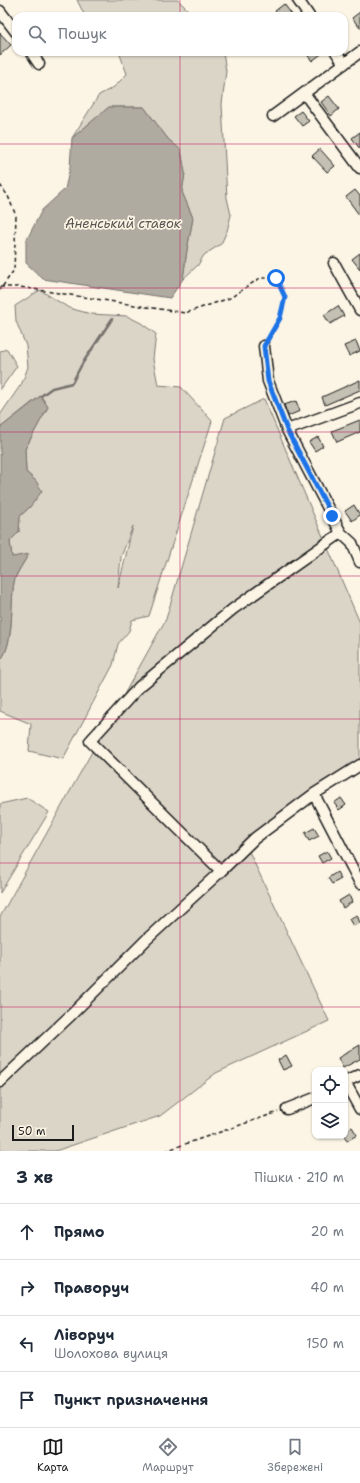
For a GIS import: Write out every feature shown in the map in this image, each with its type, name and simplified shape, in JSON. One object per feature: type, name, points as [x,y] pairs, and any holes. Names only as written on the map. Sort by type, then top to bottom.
[{"type":"street","points":[[298,0],[306,12]]},
{"type":"street","points":[[0,11],[12,27]]},
{"type":"street","points":[[273,116],[360,52]]},
{"type":"street","points":[[33,56],[39,64]]},
{"type":"street","points":[[339,56],[344,64]]},
{"type":"street","points":[[304,93],[360,168]]},
{"type":"street","points":[[334,263],[357,297],[360,310]]},
{"type":"street","points":[[264,346],[268,381],[287,430],[341,533],[356,540],[360,562]]},
{"type":"street","points":[[287,430],[360,402]]},
{"type":"street","points":[[221,871],[90,741],[139,687],[233,609],[341,533]]},
{"type":"street","points":[[0,1082],[71,1015],[147,939],[255,838],[314,794],[360,765]]},
{"type":"street","points":[[314,794],[360,883]]},
{"type":"street","points":[[348,1080],[360,1074]]},
{"type":"street","points":[[348,1087],[360,1109]]},
{"type":"street","points":[[287,1109],[312,1099]]},
{"type":"path","points":[[0,185],[8,196],[16,216],[14,270],[0,288]]},
{"type":"path","points":[[0,288],[20,287],[185,313],[230,298],[260,278],[276,278],[285,297],[280,318],[264,346]]},
{"type":"path","points":[[165,1151],[287,1109]]},
{"type":"shaded area","points":[[77,0],[178,0],[190,12],[83,12]]},
{"type":"shaded area","points":[[120,56],[224,56],[226,71],[222,104],[227,198],[231,215],[227,231],[221,244],[204,255],[198,265],[183,279],[193,218],[182,192],[185,173],[181,151],[168,139],[144,107],[109,107],[72,138],[99,95],[114,87],[127,74]]},
{"type":"shaded area","points":[[40,290],[69,308],[91,314],[127,316],[141,323],[156,334],[153,359],[158,385],[181,387],[212,421],[149,616],[132,620],[129,631],[118,644],[113,665],[63,759],[29,751],[31,724],[0,711],[0,661],[5,653],[10,634],[14,582],[28,555],[12,558],[10,541],[19,532],[20,516],[30,507],[36,481],[26,472],[25,449],[48,407],[40,396],[0,428],[0,415],[22,383],[28,367],[26,346],[16,321],[15,306]],"holes":[[[133,526],[118,588],[121,557]]]},
{"type":"shaded area","points":[[7,349],[17,366],[0,390],[0,351]]},
{"type":"shaded area","points":[[264,399],[360,623],[360,758],[244,841],[329,1021],[216,1073],[160,1116],[55,1151],[0,1151],[0,917],[166,619],[225,418]]},
{"type":"shaded area","points":[[27,798],[49,812],[0,893],[0,804]]},
{"type":"water","name":"Аненський ставок","points":[[109,107],[144,107],[168,139],[181,150],[185,173],[182,192],[193,218],[183,279],[170,298],[43,279],[26,263],[26,241],[42,210],[65,189],[70,167],[72,138]]},
{"type":"water","points":[[41,396],[48,407],[25,449],[26,472],[36,481],[42,491],[30,507],[20,516],[19,532],[10,541],[12,557],[29,554],[18,571],[14,582],[10,634],[5,653],[0,661],[0,428]]},
{"type":"building","points":[[284,4],[290,12],[276,12],[275,11]]},
{"type":"building","points":[[360,12],[360,28],[352,18]]},
{"type":"building","points":[[0,33],[11,45],[0,55]]},
{"type":"building","points":[[308,56],[319,56],[312,61]]},
{"type":"building","points":[[329,96],[339,109],[331,116],[321,102]]},
{"type":"building","points":[[301,111],[309,121],[302,126],[294,116]]},
{"type":"building","points":[[360,132],[360,149],[352,138]]},
{"type":"building","points":[[320,149],[335,166],[327,172],[312,156]]},
{"type":"building","points":[[355,190],[360,196],[360,216],[346,197]]},
{"type":"building","points":[[360,253],[360,269],[352,259]]},
{"type":"building","points":[[338,306],[344,316],[330,324],[324,315]]},
{"type":"building","points":[[356,341],[360,351],[349,356],[344,346]]},
{"type":"building","points":[[360,380],[360,390],[325,405],[322,397]]},
{"type":"building","points":[[296,401],[300,411],[288,416],[284,405]]},
{"type":"building","points":[[360,420],[360,432],[337,442],[332,431]]},
{"type":"building","points":[[318,437],[323,446],[315,451],[309,442]]},
{"type":"building","points":[[354,505],[360,515],[352,521],[345,511]]},
{"type":"building","points":[[341,798],[346,805],[339,810],[334,803]]},
{"type":"building","points":[[314,828],[319,836],[309,841],[305,833]]},
{"type":"building","points":[[327,851],[331,858],[322,863],[318,856]]},
{"type":"building","points":[[337,872],[341,879],[332,884],[328,878]]},
{"type":"building","points":[[349,895],[352,902],[343,908],[339,901]]},
{"type":"building","points":[[357,915],[360,923],[353,926],[349,919]]},
{"type":"building","points":[[360,1045],[360,1059],[342,1067],[338,1058]]},
{"type":"building","points":[[286,1055],[292,1066],[283,1070],[278,1060]]},
{"type":"building","points":[[352,1127],[357,1135],[347,1141],[346,1139],[348,1139],[348,1129]]},
{"type":"waterway","points":[[41,396],[52,388],[72,383],[82,364],[112,319]]},
{"type":"route","points":[[276,278],[285,297],[280,318],[264,346],[268,381],[287,430],[332,516]]}]
